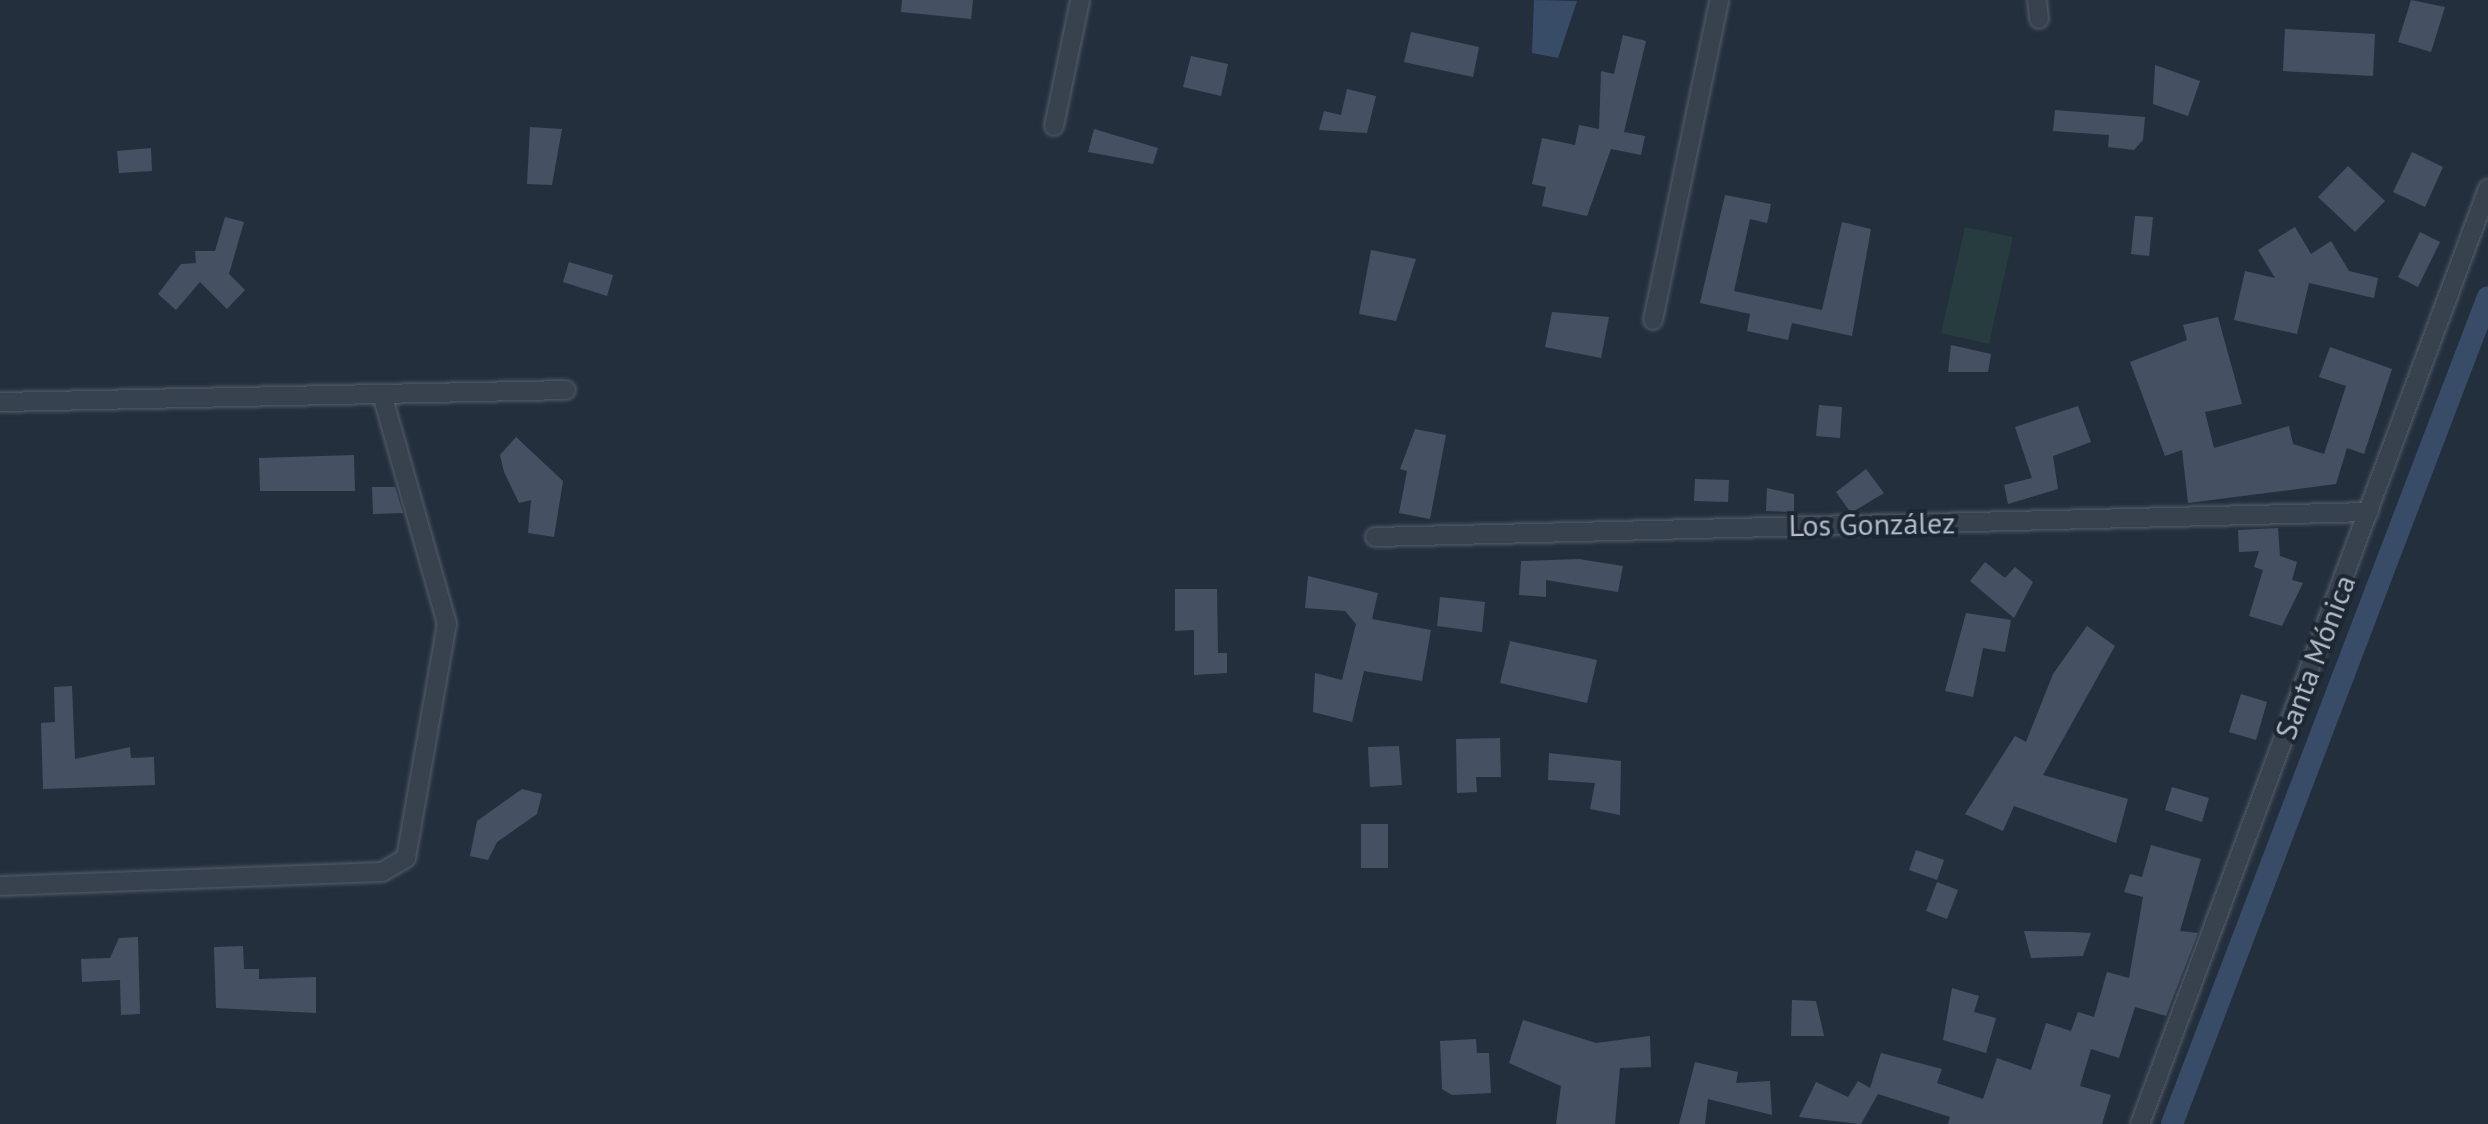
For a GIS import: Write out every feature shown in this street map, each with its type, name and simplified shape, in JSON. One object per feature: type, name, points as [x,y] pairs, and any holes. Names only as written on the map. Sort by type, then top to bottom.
[{"type":"street","points":[[1054,126],[1080,0]]},
{"type":"street","points":[[1652,320],[1719,0]]},
{"type":"street","name":"Santa Mónica","points":[[2140,1124],[2370,512],[2480,235],[2488,189]]},
{"type":"street","points":[[0,402],[566,390]]},
{"type":"street","points":[[0,886],[382,872],[406,858],[447,624],[382,395]]},
{"type":"street","name":"Los González","points":[[1375,538],[2370,512]]},
{"type":"green space","points":[[1965,227],[2013,237],[1989,344],[1941,333]]},
{"type":"water","points":[[1534,0],[1577,1],[1558,58],[1532,53]]},
{"type":"building","points":[[902,0],[973,0],[971,19],[901,12]]},
{"type":"building","points":[[2411,0],[2445,7],[2431,52],[2398,42]]},
{"type":"building","points":[[2285,29],[2375,34],[2373,76],[2283,71]]},
{"type":"building","points":[[1411,32],[1479,47],[1473,77],[1404,62]]},
{"type":"building","points":[[1623,35],[1646,41],[1624,132],[1645,136],[1641,155],[1611,149],[1587,216],[1542,206],[1546,187],[1532,184],[1542,138],[1575,145],[1579,125],[1599,129],[1601,71],[1614,74]]},
{"type":"building","points":[[1191,56],[1228,64],[1221,96],[1183,87]]},
{"type":"building","points":[[2155,65],[2200,81],[2188,116],[2153,104]]},
{"type":"building","points":[[1347,89],[1376,96],[1367,133],[1319,130],[1324,111],[1341,115]]},
{"type":"building","points":[[2055,110],[2145,117],[2143,140],[2134,150],[2108,147],[2109,135],[2053,131]]},
{"type":"building","points":[[530,127],[562,129],[552,185],[527,184]]},
{"type":"building","points":[[1094,129],[1158,148],[1153,164],[1088,152]]},
{"type":"building","points":[[151,148],[152,171],[119,173],[117,151]]},
{"type":"building","points":[[2412,152],[2443,167],[2425,207],[2393,192]]},
{"type":"building","points":[[2348,166],[2385,201],[2355,232],[2318,197]]},
{"type":"building","points":[[1725,195],[1771,204],[1767,223],[1750,219],[1734,291],[1822,310],[1842,222],[1871,229],[1852,336],[1792,323],[1788,340],[1747,331],[1750,314],[1700,303]]},
{"type":"building","points":[[2135,216],[2153,217],[2149,256],[2131,254]]},
{"type":"building","points":[[225,217],[244,222],[229,274],[245,290],[227,309],[200,282],[176,310],[158,294],[181,264],[196,263],[195,251],[215,251]]},
{"type":"building","points":[[2295,227],[2311,254],[2331,241],[2349,271],[2378,278],[2374,298],[2309,283],[2297,334],[2234,320],[2245,271],[2275,278],[2258,250]]},
{"type":"building","points":[[2420,232],[2440,242],[2418,287],[2398,277]]},
{"type":"building","points":[[1371,250],[1416,259],[1396,321],[1359,314]]},
{"type":"building","points":[[569,262],[613,275],[607,296],[563,282]]},
{"type":"building","points":[[1552,312],[1609,317],[1601,358],[1545,347]]},
{"type":"building","points":[[2218,317],[2242,404],[2205,412],[2214,448],[2289,426],[2293,444],[2324,454],[2346,386],[2319,377],[2330,347],[2392,369],[2364,454],[2347,448],[2336,484],[2188,503],[2182,450],[2165,456],[2130,362],[2187,340],[2183,325]]},
{"type":"building","points":[[1951,345],[1991,354],[1988,372],[1948,372]]},
{"type":"building","points":[[1819,405],[1842,407],[1840,438],[1816,436]]},
{"type":"building","points":[[2078,406],[2091,442],[2053,456],[2058,489],[2008,504],[2004,485],[2032,478],[2015,427]]},
{"type":"building","points":[[1415,429],[1446,435],[1430,519],[1399,513],[1407,471],[1400,469]]},
{"type":"building","points":[[516,437],[563,481],[554,537],[528,533],[531,500],[519,503],[504,472],[500,455]]},
{"type":"building","points":[[354,455],[355,491],[260,491],[259,458]]},
{"type":"building","points":[[1866,469],[1884,493],[1851,513],[1836,492]]},
{"type":"building","points":[[1695,479],[1729,480],[1728,502],[1694,501]]},
{"type":"building","points":[[372,487],[395,487],[403,513],[373,514]]},
{"type":"building","points":[[1767,488],[1794,494],[1794,512],[1766,511]]},
{"type":"building","points":[[2278,528],[2280,556],[2297,562],[2292,580],[2303,583],[2282,626],[2249,616],[2263,570],[2254,567],[2259,551],[2239,552],[2238,530]]},
{"type":"building","points":[[1579,559],[1623,566],[1618,592],[1546,580],[1546,597],[1519,595],[1521,561]]},
{"type":"building","points":[[1985,562],[2005,578],[2015,567],[2033,582],[2014,618],[1970,581]]},
{"type":"building","points":[[1308,576],[1378,593],[1372,619],[1431,630],[1422,681],[1364,671],[1352,722],[1313,712],[1315,673],[1342,680],[1356,624],[1345,611],[1305,608]]},
{"type":"building","points":[[1175,589],[1217,589],[1218,653],[1227,653],[1227,673],[1194,675],[1194,630],[1175,631]]},
{"type":"building","points":[[1440,597],[1485,602],[1482,632],[1437,626]]},
{"type":"building","points":[[1966,613],[2011,620],[2005,652],[1983,648],[1973,697],[1945,691]]},
{"type":"building","points":[[2087,626],[2115,646],[2043,775],[2128,799],[2116,843],[2014,806],[2003,831],[1965,814],[2015,736],[2026,742],[2053,674]]},
{"type":"building","points":[[1510,641],[1597,660],[1587,703],[1500,683]]},
{"type":"building","points":[[72,686],[75,759],[130,747],[131,758],[154,757],[155,785],[43,789],[41,723],[55,722],[54,687]]},
{"type":"building","points":[[2241,694],[2267,702],[2256,740],[2229,732]]},
{"type":"building","points":[[1500,738],[1501,777],[1476,777],[1477,792],[1457,793],[1456,739]]},
{"type":"building","points":[[1399,746],[1402,785],[1370,787],[1368,747]]},
{"type":"building","points":[[1549,753],[1621,761],[1620,815],[1590,809],[1595,783],[1548,780]]},
{"type":"building","points":[[2172,787],[2209,798],[2202,822],[2165,810]]},
{"type":"building","points":[[522,789],[542,794],[537,814],[497,842],[488,860],[470,856],[477,821]]},
{"type":"building","points":[[1361,824],[1388,824],[1388,868],[1361,868]]},
{"type":"building","points":[[2151,845],[2201,859],[2180,931],[2198,933],[2166,1016],[2135,1007],[2119,1058],[2091,1049],[2080,1086],[2111,1095],[2102,1124],[1948,1124],[1950,1117],[1878,1094],[1861,1124],[1799,1117],[1816,1082],[1848,1097],[1858,1081],[1870,1088],[1881,1053],[1942,1069],[1937,1083],[1983,1099],[1997,1058],[2031,1070],[2046,1023],[2071,1031],[2078,1012],[2094,1017],[2107,972],[2129,978],[2143,897],[2124,892],[2130,874],[2142,877]]},
{"type":"building","points":[[1916,850],[1944,860],[1937,880],[1909,870]]},
{"type":"building","points":[[1937,882],[1958,890],[1947,919],[1926,911]]},
{"type":"building","points":[[2024,931],[2091,933],[2083,956],[2031,958]]},
{"type":"building","points":[[138,937],[140,1014],[121,1015],[120,980],[82,982],[81,959],[110,958],[119,938]]},
{"type":"building","points":[[243,946],[244,969],[259,969],[259,979],[316,977],[316,1013],[216,1008],[214,947]]},
{"type":"building","points":[[1952,988],[1979,996],[1974,1012],[1996,1018],[1986,1053],[1943,1040]]},
{"type":"building","points":[[1792,1000],[1816,1001],[1824,1036],[1791,1036]]},
{"type":"building","points":[[1523,1020],[1596,1043],[1650,1036],[1651,1067],[1620,1068],[1615,1124],[1556,1124],[1561,1086],[1509,1063]]},
{"type":"building","points":[[1476,1039],[1477,1053],[1489,1053],[1491,1093],[1452,1095],[1442,1089],[1440,1041]]},
{"type":"building","points":[[1695,1062],[1738,1072],[1736,1083],[1770,1081],[1772,1115],[1708,1099],[1705,1124],[1679,1124]]},
{"type":"waterway","points":[[2172,1124],[2488,297]]}]
